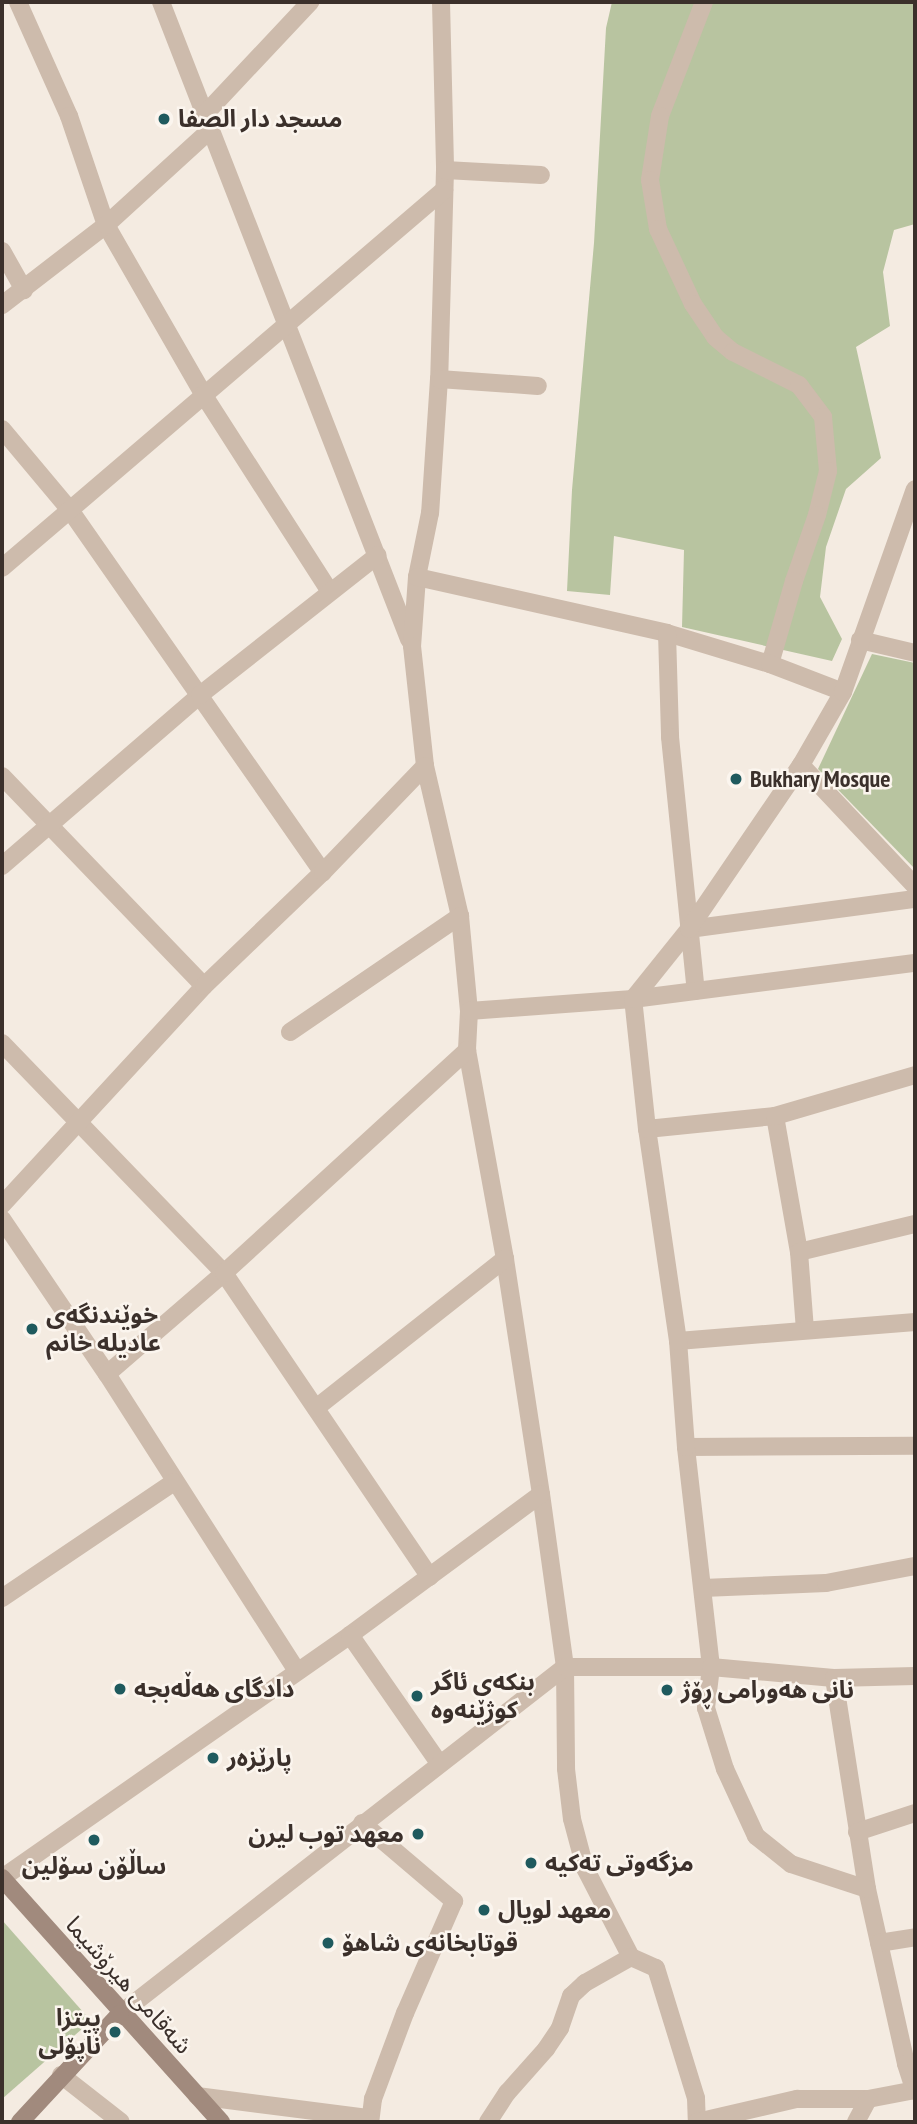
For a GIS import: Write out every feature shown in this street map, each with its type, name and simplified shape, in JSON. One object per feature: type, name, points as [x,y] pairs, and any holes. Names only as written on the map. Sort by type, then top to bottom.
[{"type":"main road","name":"شەقامی هیرۆشیما","points":[[2,1878],[120,2014],[221,2122]]},
{"type":"main road","points":[[20,2122],[120,2014]]},
{"type":"street","points":[[18,2],[69,116],[106,225],[202,394],[330,592]]},
{"type":"street","points":[[161,2],[288,321],[412,646]]},
{"type":"street","points":[[2,305],[106,225],[207,122],[310,2]]},
{"type":"street","points":[[441,2],[445,170],[439,379],[430,513],[417,577],[412,646],[425,766],[460,916],[470,1011],[467,1050],[505,1259],[541,1494],[565,1667],[566,1769],[572,1819],[585,1868],[631,1957],[656,1968],[696,2098],[697,2122],[797,2099],[868,2099],[915,2091],[867,1889],[834,1678]]},
{"type":"street","points":[[704,2],[660,116],[650,180],[658,229],[693,304],[715,337],[733,352],[767,366],[799,385],[823,416],[828,471],[817,515],[794,580],[770,664]]},
{"type":"street","points":[[445,170],[541,175]]},
{"type":"street","points":[[2,568],[202,394],[444,190]]},
{"type":"street","points":[[2,251],[24,290]]},
{"type":"street","points":[[439,379],[538,386]]},
{"type":"street","points":[[2,429],[70,510],[323,872]]},
{"type":"street","points":[[867,1889],[791,1864],[756,1836],[725,1769],[706,1708],[711,1667],[686,1447],[678,1341],[647,1129],[633,999],[688,929],[801,765],[843,692],[915,489]]},
{"type":"street","points":[[2,866],[200,695],[378,555]]},
{"type":"street","points":[[417,577],[667,634],[770,664],[843,692]]},
{"type":"street","points":[[667,634],[670,737],[696,991]]},
{"type":"street","points":[[860,640],[915,653]]},
{"type":"street","points":[[801,765],[915,886]]},
{"type":"street","points":[[2,1205],[204,986],[323,872],[425,766]]},
{"type":"street","points":[[2,776],[204,986]]},
{"type":"street","points":[[688,929],[915,899]]},
{"type":"street","points":[[290,1032],[460,916]]},
{"type":"street","points":[[470,1011],[633,999],[915,963]]},
{"type":"street","points":[[2,1043],[224,1273],[430,1577]]},
{"type":"street","points":[[107,1374],[224,1273],[467,1050]]},
{"type":"street","points":[[647,1129],[775,1116],[915,1075]]},
{"type":"street","points":[[775,1116],[799,1252],[805,1329]]},
{"type":"street","points":[[2,1219],[107,1374],[297,1671]]},
{"type":"street","points":[[799,1252],[915,1224]]},
{"type":"street","points":[[316,1408],[505,1259]]},
{"type":"street","points":[[678,1341],[915,1322]]},
{"type":"street","points":[[686,1447],[915,1446]]},
{"type":"street","points":[[2,1598],[174,1482]]},
{"type":"street","points":[[2,1878],[350,1635],[541,1494]]},
{"type":"street","points":[[703,1588],[826,1583],[915,1566]]},
{"type":"street","points":[[350,1635],[439,1763]]},
{"type":"street","points":[[120,2014],[565,1667],[711,1667],[834,1678],[915,1676]]},
{"type":"street","points":[[857,1832],[915,1813]]},
{"type":"street","points":[[197,2096],[369,2120],[405,2013],[454,1901],[362,1823]]},
{"type":"street","points":[[879,1943],[915,1937]]},
{"type":"street","points":[[488,2122],[507,2093],[560,2028],[571,1996],[585,1983],[631,1957]]},
{"type":"street","points":[[61,2075],[121,2122]]},
{"type":"street","points":[[856,2122],[868,2099]]},
{"type":"green space","points":[[612,2],[915,2],[915,224],[894,230],[883,272],[890,326],[856,347],[881,458],[846,489],[826,547],[820,597],[842,639],[832,661],[682,627],[684,550],[614,536],[610,595],[567,591],[572,490],[594,243],[606,28]]},
{"type":"green space","points":[[872,654],[915,663],[915,869],[818,769]]},
{"type":"green space","points":[[2,1920],[91,2021],[2,2099]]},
{"type":"place","name":"مسجد دار الصفا","points":[[164,119]]},
{"type":"place","name":"Bukhary Mosque","points":[[736,779]]},
{"type":"place","name":"خوێندنگەی عادیلە خانم","points":[[32,1329]]},
{"type":"place","name":"دادگای هەڵەبجە","points":[[120,1689]]},
{"type":"place","name":"نانی هەورامی ڕۆژ","points":[[667,1690]]},
{"type":"place","name":"بنکەی ئاگر کوژێنەوە","points":[[417,1696]]},
{"type":"place","name":"پارێزەر","points":[[213,1758]]},
{"type":"place","name":"معهد توب ليرن","points":[[418,1834]]},
{"type":"place","name":"ساڵۆن سۆلین","points":[[94,1840]]},
{"type":"place","name":"مزگەوتی تەکیە","points":[[531,1863]]},
{"type":"place","name":"معهد لويال","points":[[484,1910]]},
{"type":"place","name":"قوتابخانەی شاهۆ","points":[[328,1943]]},
{"type":"place","name":"پیتزا ناپۆلی","points":[[115,2032]]}]
